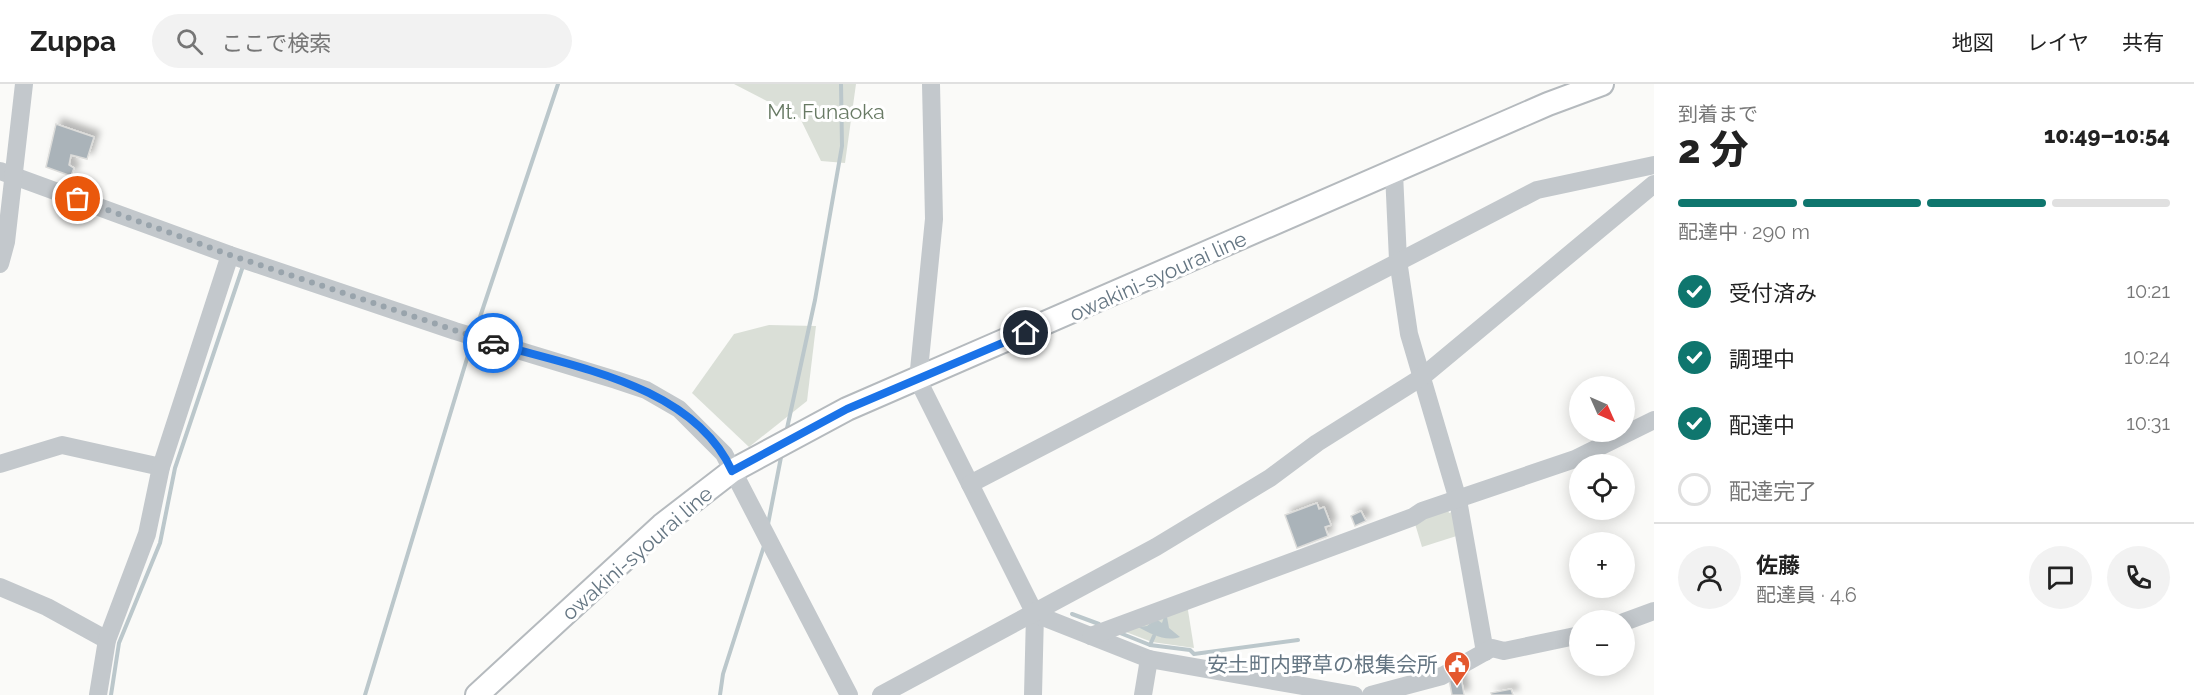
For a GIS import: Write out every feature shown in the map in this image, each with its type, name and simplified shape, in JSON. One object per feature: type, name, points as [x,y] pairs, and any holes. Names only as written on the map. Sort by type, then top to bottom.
[{"type":"main road","name":"owakini-syourai line","points":[[477,695],[662,525],[732,471],[847,409],[1394,173],[1548,104],[1602,84]]},
{"type":"street","points":[[0,264],[6,242],[7,173],[24,84]]},
{"type":"street","points":[[931,84],[934,219],[918,380],[1035,614],[1034,695]]},
{"type":"street","points":[[970,484],[1398,260],[1537,190],[1654,165]]},
{"type":"street","points":[[7,173],[230,255],[455,331],[646,390],[679,409],[724,454],[849,695]]},
{"type":"street","points":[[1394,173],[1398,260],[1409,333],[1458,500],[1485,651]]},
{"type":"street","points":[[881,695],[1156,547],[1260,484],[1317,443],[1422,377],[1654,184]]},
{"type":"street","points":[[98,695],[107,640],[147,534],[161,467],[230,255]]},
{"type":"street","points":[[1091,636],[1413,517],[1422,511],[1575,459],[1654,420]]},
{"type":"street","points":[[0,464],[62,445],[161,467]]},
{"type":"street","points":[[0,587],[47,607],[107,640]]},
{"type":"street","points":[[1635,618],[1654,611]]},
{"type":"street","points":[[1035,614],[1149,659],[1354,695]]},
{"type":"street","points":[[1371,695],[1442,676],[1492,648],[1504,651],[1569,637]]},
{"type":"street","points":[[1143,695],[1149,659]]},
{"type":"green space","name":"Mt. Funaoka","points":[[734,84],[856,84],[845,163],[821,161],[800,118]]},
{"type":"green space","points":[[769,325],[816,326],[807,401],[749,447],[692,393],[734,334]]},
{"type":"green space","points":[[1447,506],[1449,513],[1459,509],[1466,533],[1422,547],[1413,517]]},
{"type":"green space","points":[[1187,604],[1194,648],[1152,642],[1118,629]]},
{"type":"shaded area","points":[[1164,617],[1167,617],[1169,628],[1180,637],[1164,638],[1138,627],[1147,626],[1156,619],[1162,623]]},
{"type":"building","points":[[56,124],[94,137],[87,159],[71,155],[69,165],[74,168],[71,176],[46,167]]},
{"type":"building","points":[[1317,503],[1319,509],[1324,507],[1331,525],[1325,527],[1328,536],[1297,548],[1285,515]]},
{"type":"building","points":[[1361,511],[1366,521],[1355,526],[1351,516]]},
{"type":"building","name":"安土町内野草の根集会所","points":[[1461,677],[1464,695],[1452,695],[1449,679]]},
{"type":"building","points":[[1511,689],[1513,695],[1492,695],[1491,693]]},
{"type":"waterway","points":[[475,332],[558,84]]},
{"type":"waterway","points":[[786,433],[815,300],[842,146],[841,84]]},
{"type":"waterway","points":[[111,695],[119,643],[160,543],[175,468],[242,269]]},
{"type":"waterway","points":[[365,695],[472,342]]},
{"type":"waterway","points":[[768,524],[782,452]]},
{"type":"waterway","points":[[720,695],[723,674],[764,546]]},
{"type":"waterway","points":[[1072,614],[1099,624]]},
{"type":"waterway","points":[[1120,633],[1150,645],[1190,650],[1194,654],[1298,640]]},
{"type":"waterway","points":[[1150,645],[1154,636]]},
{"type":"way so far","points":[[78,199],[230,255],[493,343]]},
{"type":"place","name":"安土町内野草の根集会所","points":[[1457,687]]},
{"type":"route","points":[[493,343],[646,390],[679,409],[724,454],[732,471],[847,409],[1026,333]]}]
